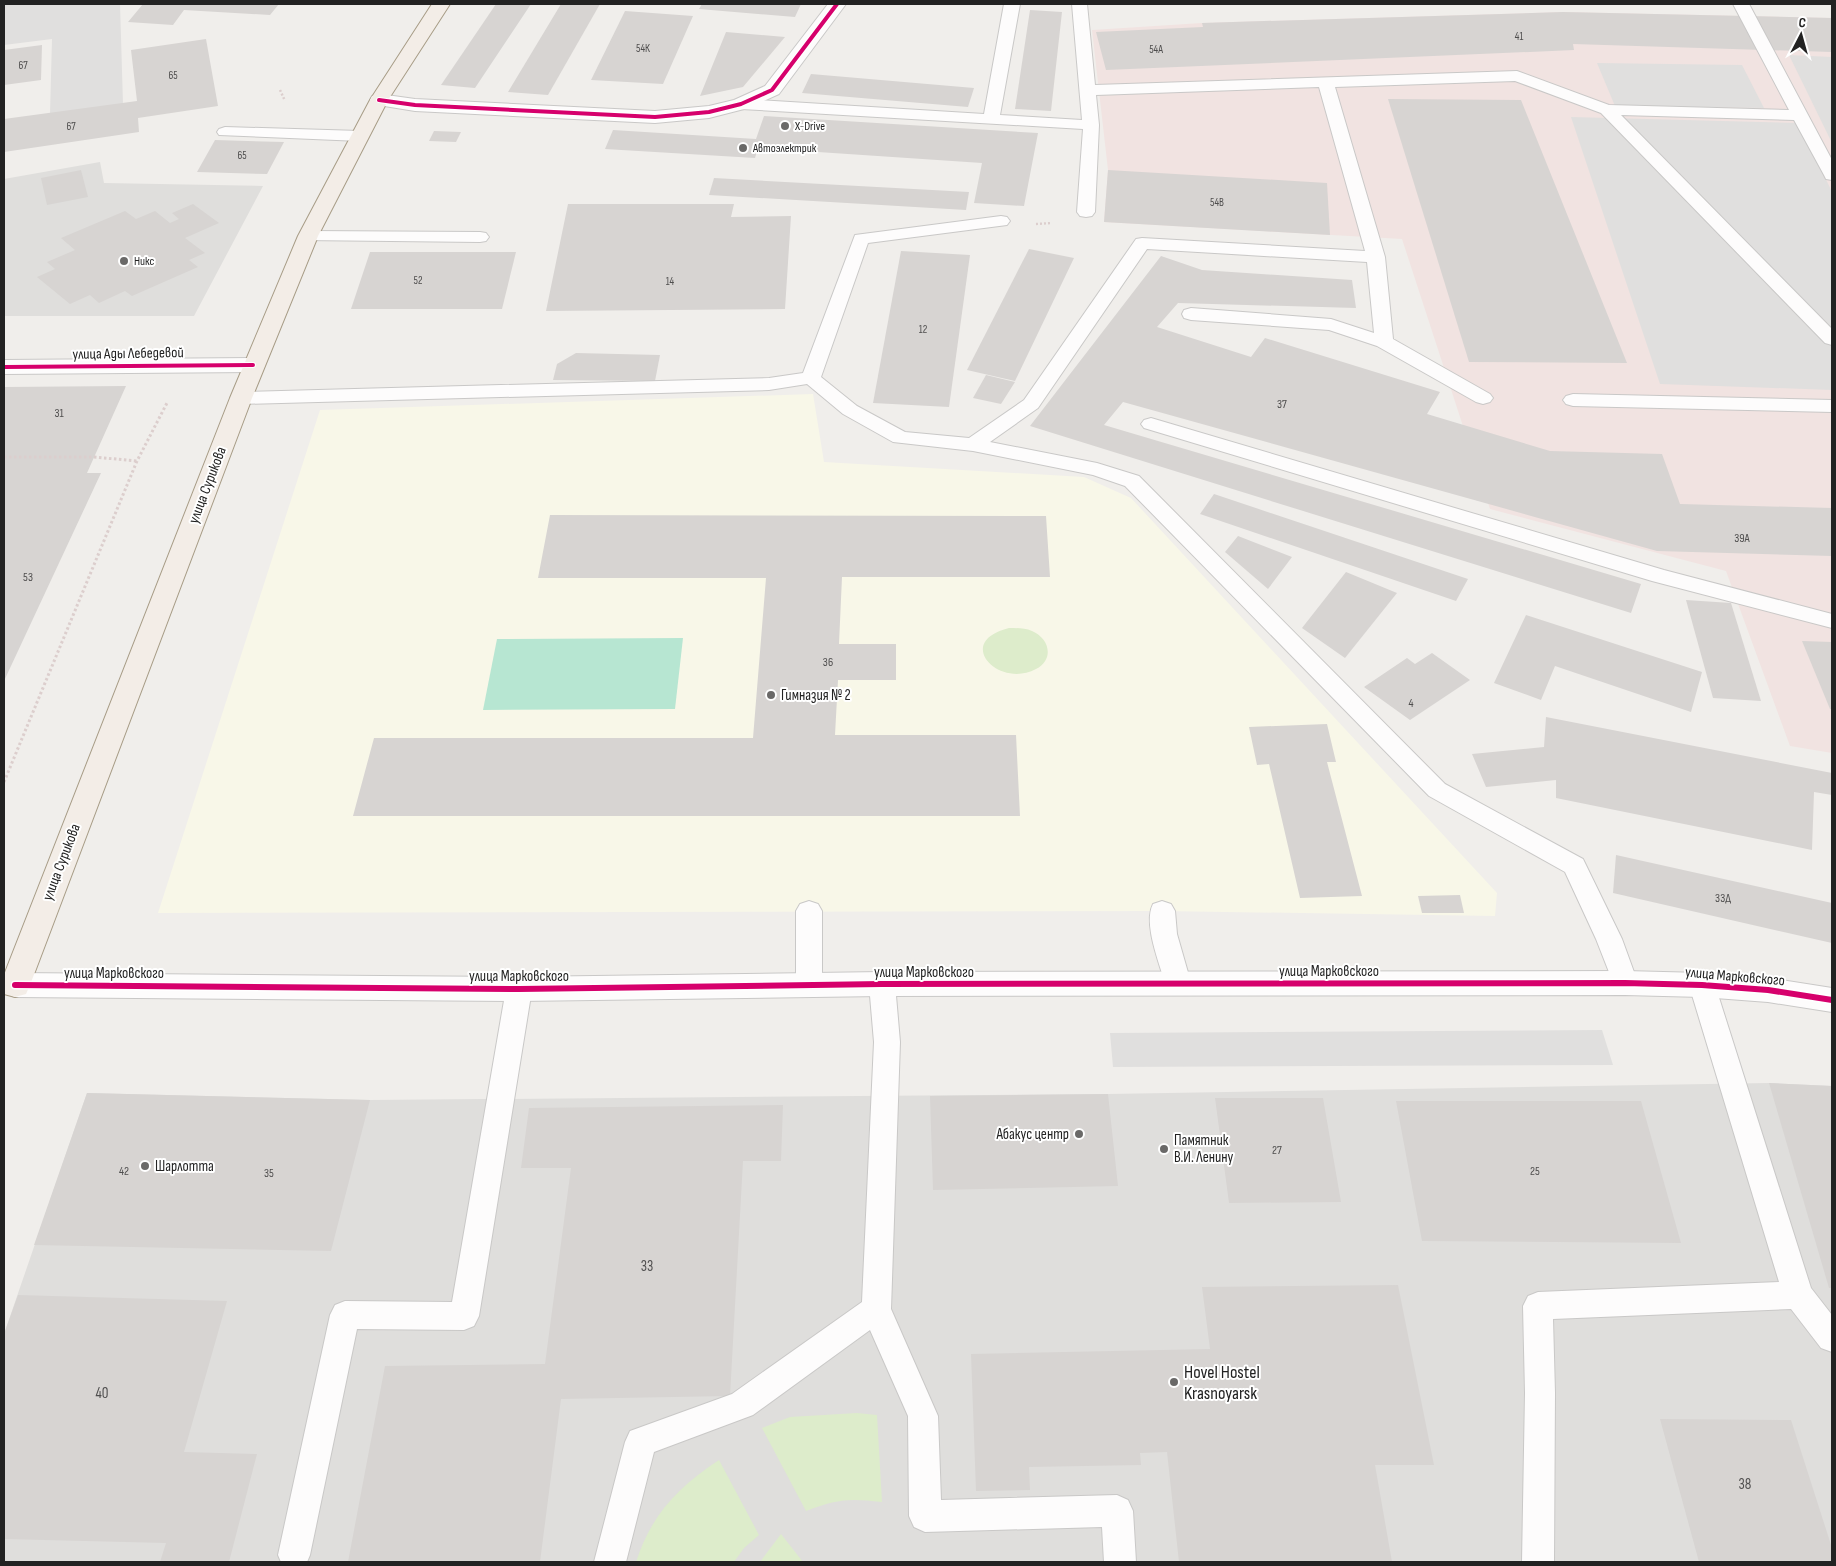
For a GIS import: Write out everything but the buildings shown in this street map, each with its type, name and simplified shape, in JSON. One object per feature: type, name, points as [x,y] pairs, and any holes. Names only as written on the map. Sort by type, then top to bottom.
[{"type":"main road","name":"улица Сурикова","points":[[15,986],[241,398],[308,236],[379,100],[441,4]]},
{"type":"street","points":[[379,100],[415,105],[654,117],[709,112],[741,104],[772,90],[837,4]]},
{"type":"street","name":"улица Ады Лебедевой","points":[[4,367],[187,364],[254,365]]},
{"type":"street","name":"улица Марковского","points":[[15,986],[125,985],[519,990],[882,984],[1625,983],[1702,985],[1768,990],[1832,1000]]},
{"type":"lane","points":[[991,119],[1012,4]]},
{"type":"lane","points":[[1079,4],[1091,125],[1086,212]]},
{"type":"lane","points":[[1741,4],[1802,114],[1832,175]]},
{"type":"lane","points":[[1088,90],[1517,76],[1607,110],[1802,114]]},
{"type":"lane","points":[[1326,83],[1376,257],[1384,342]]},
{"type":"lane","points":[[741,104],[1091,125]]},
{"type":"lane","points":[[1607,110],[1832,339]]},
{"type":"lane","points":[[225,132],[360,136]]},
{"type":"lane","points":[[811,378],[861,239],[1001,221]]},
{"type":"lane","points":[[308,236],[480,237]]},
{"type":"lane","points":[[973,445],[1031,404],[1142,243],[1376,257]]},
{"type":"lane","points":[[1191,314],[1331,325],[1384,342],[1482,398]]},
{"type":"lane","points":[[241,398],[769,384],[811,378],[850,410],[900,438],[973,445],[1097,469],[1132,481],[1437,790],[1574,866],[1609,939],[1625,983]]},
{"type":"lane","points":[[1573,400],[1832,406]]},
{"type":"lane","points":[[1151,424],[1651,574],[1832,621]]},
{"type":"lane","points":[[809,911],[809,985]]},
{"type":"lane","points":[[1162,911],[1164,934],[1178,983]]},
{"type":"lane","points":[[882,984],[887,1042],[876,1309],[923,1416],[925,1516],[1117,1511],[1120,1562]]},
{"type":"lane","points":[[1702,985],[1798,1295],[1832,1338]]},
{"type":"lane","points":[[294,1555],[346,1316],[464,1316],[519,990]]},
{"type":"lane","points":[[1538,1562],[1540,1393],[1538,1306],[1798,1295]]},
{"type":"lane","points":[[610,1562],[641,1442],[742,1405],[876,1309]]},
{"type":"path","points":[[1001,221],[1048,224],[1086,212]]},
{"type":"path","points":[[4,782],[136,461],[187,364]]},
{"type":"path","points":[[4,457],[94,457],[136,461]]},
{"type":"shaded area","points":[[4,4],[120,4],[123,104],[50,114],[52,39],[4,45]]},
{"type":"shaded area","points":[[1563,12],[1832,18],[1832,753],[1790,746],[1726,571],[1490,509],[1402,239],[1104,222],[1108,170],[1092,30],[1202,23]]},
{"type":"shaded area","points":[[1789,55],[1832,57],[1832,143]]},
{"type":"shaded area","points":[[1597,63],[1742,65],[1764,108],[1615,106]]},
{"type":"shaded area","points":[[1571,117],[1799,123],[1832,192],[1832,390],[1660,384]]},
{"type":"shaded area","points":[[100,162],[104,183],[263,186],[194,316],[4,316],[4,179]]},
{"type":"shaded area","name":"Гимназия № 2","points":[[813,394],[824,462],[1084,477],[1131,498],[1497,893],[1495,916],[1162,911],[158,913],[320,410]]},
{"type":"shaded area","points":[[1602,1030],[1613,1065],[1113,1067],[1110,1033]]},
{"type":"shaded area","points":[[1769,1083],[1832,1086],[1832,1562],[4,1562],[4,1334],[87,1093],[370,1100],[1108,1094]]},
{"type":"green space","points":[[1009,628],[1029,630],[1042,638],[1046,643],[1048,654],[1042,665],[1022,674],[1008,673],[996,669],[988,661],[983,652],[984,643],[993,635]]},
{"type":"green space","points":[[683,638],[675,709],[483,710],[497,639]]},
{"type":"green space","points":[[857,1413],[877,1415],[882,1502],[843,1500],[806,1511],[762,1428],[790,1417]]},
{"type":"green space","points":[[719,1460],[759,1535],[744,1548],[734,1562],[636,1562],[642,1545],[658,1516],[679,1492],[704,1470]]},
{"type":"green space","points":[[781,1534],[803,1562],[760,1562]]},
{"type":"cycle path","points":[[379,100],[415,105],[655,117],[709,112],[741,104],[772,90],[837,4]]},
{"type":"cycle path","points":[[4,367],[253,365]]},
{"type":"cycle path","points":[[15,985],[519,989],[882,984],[1625,983],[1702,985],[1768,990],[1832,1000]]},
{"type":"place","name":"X-Drive","points":[[785,126]]},
{"type":"place","name":"Автоэлектрик","points":[[743,148]]},
{"type":"place","name":"Никс","points":[[124,261]]},
{"type":"place","name":"Гимназия № 2","points":[[771,695]]},
{"type":"place","name":"Абакус центр","points":[[1079,1134]]},
{"type":"place","name":"Памятник В.И. Ленину","points":[[1164,1149]]},
{"type":"place","name":"Шарлотта","points":[[145,1166]]},
{"type":"place","name":"Hovel Hostel Krasnoyarsk","points":[[1174,1382]]}]
